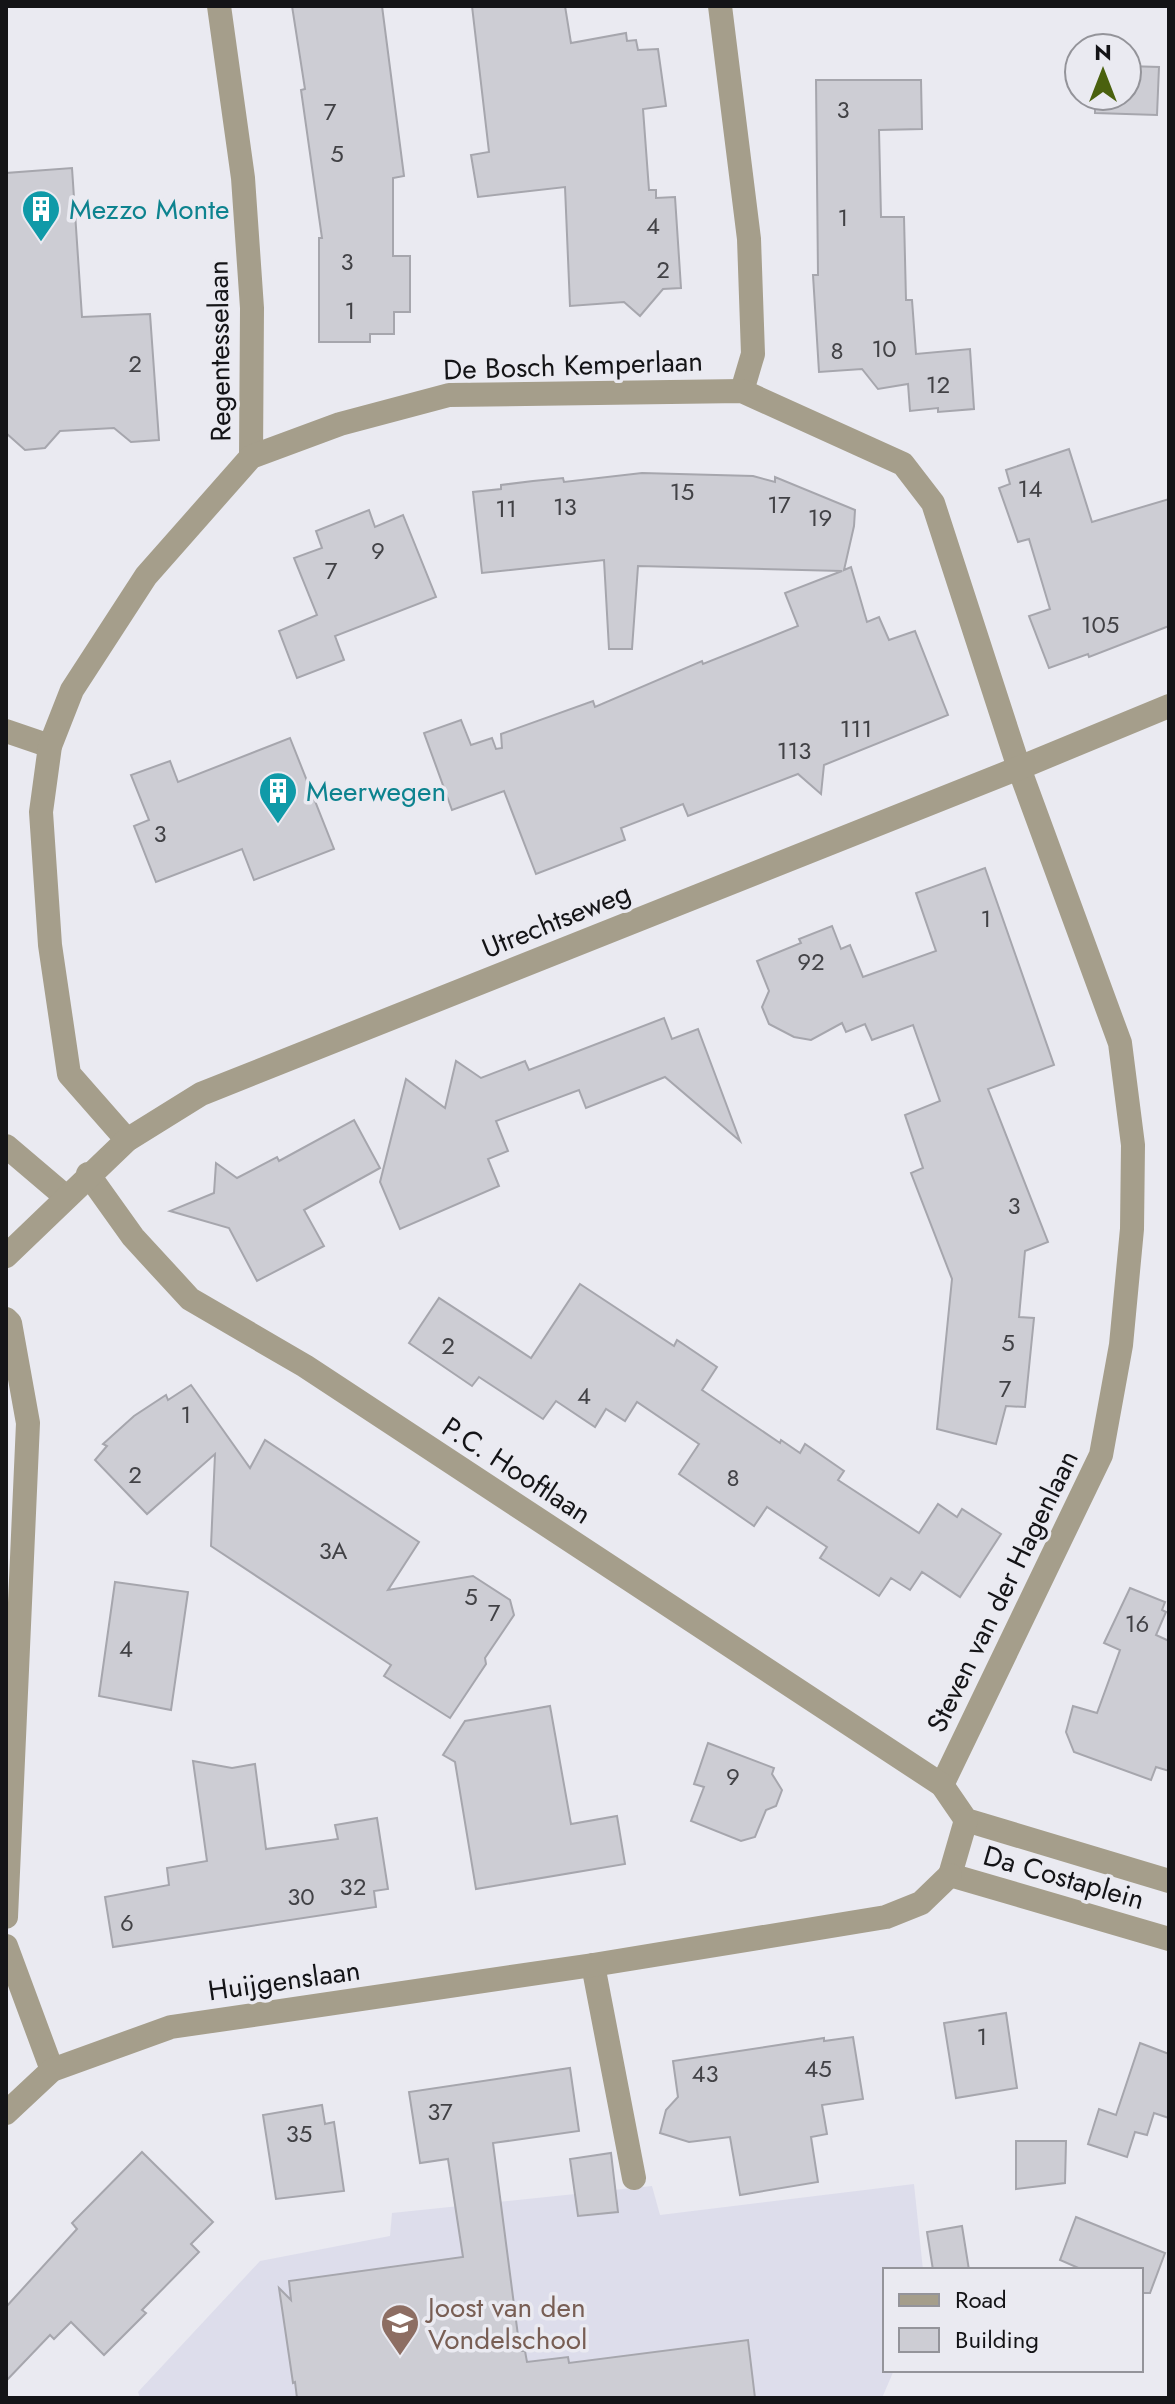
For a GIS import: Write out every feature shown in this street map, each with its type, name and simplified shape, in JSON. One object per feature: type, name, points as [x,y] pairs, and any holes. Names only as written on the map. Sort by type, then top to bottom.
[{"type":"street","name":"Regentesselaan","points":[[219,6],[243,178],[252,308],[251,457]]},
{"type":"street","points":[[720,6],[749,239],[753,354],[742,391]]},
{"type":"street","name":"De Bosch Kemperlaan","points":[[127,1140],[69,1074],[50,945],[41,812],[50,746],[72,690],[146,576],[251,457],[340,424],[449,395],[742,391],[903,464],[933,503],[1019,768]]},
{"type":"street","name":"Utrechtseweg","points":[[6,1256],[88,1174],[127,1140],[201,1094],[1169,706]]},
{"type":"street","points":[[6,731],[50,746]]},
{"type":"street","name":"Steven van der Hagenlaan","points":[[942,1785],[1101,1455],[1121,1345],[1132,1229],[1133,1145],[1120,1043],[1019,768]]},
{"type":"street","points":[[6,1146],[66,1197]]},
{"type":"street","name":"P.C. Hooftlaan","points":[[88,1174],[133,1237],[190,1299],[305,1366],[942,1785]]},
{"type":"street","points":[[6,1319],[10,1323],[28,1423],[6,1917]]},
{"type":"street","name":"Da Costaplein","points":[[942,1785],[966,1820],[1169,1881]]},
{"type":"street","name":"Da Costaplein","points":[[966,1820],[950,1875],[1169,1939]]},
{"type":"street","name":"Huijgenslaan","points":[[6,2113],[52,2070],[171,2027],[593,1965],[886,1917],[921,1903],[950,1875]]},
{"type":"street","points":[[6,1946],[52,2070]]},
{"type":"street","points":[[593,1965],[634,2178]]},
{"type":"shaded area","points":[[914,2184],[923,2268],[883,2268],[883,2372],[893,2372],[882,2398],[140,2398],[138,2392],[260,2261],[390,2236],[392,2213],[652,2186],[660,2215]]},
{"type":"building","points":[[292,6],[382,6],[404,176],[393,178],[393,256],[410,256],[410,312],[394,312],[394,334],[370,334],[370,342],[319,342],[319,238],[322,238]]},
{"type":"building","points":[[472,6],[565,6],[571,43],[626,33],[627,41],[636,40],[638,50],[658,49],[666,106],[643,109],[649,190],[656,190],[656,198],[675,197],[681,288],[663,289],[640,316],[624,302],[570,306],[565,187],[478,197],[471,155],[489,152]]},
{"type":"building","points":[[1143,66],[1159,67],[1157,115],[1095,113],[1143,112]]},
{"type":"building","points":[[816,80],[921,80],[922,129],[879,130],[881,217],[904,217],[906,300],[912,300],[916,354],[970,349],[974,409],[910,411],[908,384],[878,389],[862,369],[819,372],[813,275],[818,275]]},
{"type":"building","name":"Mezzo Monte","points":[[72,168],[82,317],[150,314],[159,440],[131,442],[114,428],[60,431],[45,448],[25,450],[6,433],[6,173]]},
{"type":"building","points":[[1069,449],[1092,522],[1169,499],[1169,626],[1089,657],[1088,654],[1049,668],[1029,616],[1050,609],[1029,539],[1018,542],[999,488],[1010,484],[1006,470]]},
{"type":"building","points":[[642,473],[753,476],[775,482],[775,477],[855,510],[844,570],[851,567],[867,622],[879,617],[889,640],[915,631],[948,715],[824,765],[821,794],[798,774],[688,816],[683,804],[621,828],[625,840],[536,874],[504,791],[452,810],[424,733],[461,720],[471,745],[492,738],[496,749],[502,748],[501,734],[593,701],[595,707],[702,661],[703,664],[798,626],[785,593],[842,571],[638,566],[632,649],[609,649],[604,560],[482,573],[473,492],[533,481],[563,478],[564,482]]},
{"type":"building","points":[[369,510],[375,527],[403,515],[436,597],[335,636],[344,660],[297,678],[279,631],[317,615],[294,558],[322,548],[316,531]]},
{"type":"building","points":[[290,738],[334,849],[254,880],[242,849],[156,882],[134,826],[149,820],[131,775],[170,761],[178,782]]},
{"type":"building","points":[[985,868],[1054,1065],[988,1089],[1048,1242],[1025,1251],[1019,1317],[1034,1318],[1025,1407],[1006,1406],[996,1444],[937,1429],[952,1279],[911,1173],[923,1168],[905,1115],[940,1101],[913,1025],[872,1040],[865,1024],[846,1032],[842,1023],[811,1040],[794,1037],[769,1024],[762,1007],[769,991],[757,961],[832,926],[841,949],[850,945],[863,977],[936,951],[916,893]]},
{"type":"building","points":[[664,1018],[672,1039],[698,1029],[740,1141],[665,1077],[586,1108],[579,1090],[496,1121],[508,1151],[488,1159],[499,1186],[400,1229],[380,1182],[406,1079],[445,1108],[456,1061],[481,1078],[525,1061],[529,1070]]},
{"type":"building","points":[[354,1120],[380,1168],[304,1210],[324,1246],[257,1281],[229,1228],[170,1211],[214,1193],[216,1163],[237,1178],[277,1157],[279,1161]]},
{"type":"building","points":[[580,1284],[674,1346],[677,1340],[717,1367],[702,1390],[780,1443],[781,1440],[800,1453],[805,1444],[844,1471],[838,1480],[919,1533],[938,1504],[957,1517],[962,1509],[1001,1534],[960,1597],[922,1572],[910,1590],[891,1578],[879,1596],[820,1558],[827,1547],[767,1507],[754,1526],[679,1474],[699,1444],[637,1402],[625,1421],[606,1409],[595,1427],[556,1401],[543,1419],[479,1377],[472,1386],[409,1343],[439,1298],[531,1358]]},
{"type":"building","points":[[191,1385],[250,1468],[265,1440],[419,1542],[388,1590],[473,1576],[510,1600],[514,1615],[450,1718],[384,1676],[391,1665],[211,1546],[215,1454],[147,1514],[95,1460],[107,1446],[103,1444],[134,1416],[166,1395],[168,1400]]},
{"type":"building","points":[[115,1582],[188,1592],[171,1710],[99,1696]]},
{"type":"building","points":[[1130,1588],[1165,1602],[1162,1610],[1166,1612],[1156,1635],[1169,1641],[1169,1771],[1156,1767],[1151,1780],[1074,1752],[1066,1732],[1073,1706],[1097,1713],[1120,1650],[1104,1643]]},
{"type":"building","points":[[550,1706],[571,1824],[617,1816],[625,1864],[476,1889],[455,1762],[443,1755],[465,1721]]},
{"type":"building","points":[[708,1743],[774,1768],[772,1774],[782,1790],[776,1806],[766,1810],[755,1837],[741,1841],[691,1821],[704,1787],[694,1784]]},
{"type":"building","points":[[193,1761],[232,1768],[255,1764],[266,1849],[338,1839],[335,1825],[377,1818],[388,1889],[374,1891],[376,1907],[113,1947],[105,1897],[169,1885],[167,1868],[207,1861]]},
{"type":"building","points":[[1006,2013],[1017,2088],[956,2098],[944,2023]]},
{"type":"building","points":[[853,2037],[863,2099],[822,2105],[827,2134],[811,2137],[818,2182],[740,2195],[730,2137],[689,2142],[660,2133],[666,2110],[678,2097],[673,2061],[824,2038],[824,2041]]},
{"type":"building","points":[[1140,2043],[1169,2054],[1169,2118],[1154,2113],[1147,2135],[1135,2132],[1127,2157],[1088,2144],[1099,2109],[1116,2115]]},
{"type":"building","points":[[570,2068],[579,2131],[493,2143],[520,2351],[525,2351],[527,2362],[568,2357],[569,2363],[748,2340],[755,2398],[297,2398],[279,2288],[291,2300],[289,2281],[463,2257],[448,2159],[420,2163],[409,2092]]},
{"type":"building","points":[[322,2105],[325,2124],[334,2122],[344,2191],[276,2199],[263,2115]]},
{"type":"building","points":[[1016,2141],[1066,2141],[1065,2183],[1016,2189]]},
{"type":"building","points":[[142,2152],[213,2222],[191,2244],[199,2252],[142,2310],[146,2313],[104,2355],[71,2322],[54,2339],[50,2335],[6,2381],[6,2307],[77,2229],[72,2223]]},
{"type":"building","points":[[611,2153],[618,2212],[578,2216],[570,2159]]},
{"type":"building","points":[[1076,2217],[1165,2253],[1150,2293],[1143,2293],[1143,2268],[1078,2268],[1060,2260]]},
{"type":"building","points":[[962,2226],[969,2268],[933,2268],[927,2232]]},
{"type":"place","name":"Mezzo Monte","points":[[41,243]]},
{"type":"place","name":"Meerwegen","points":[[278,825]]},
{"type":"place","name":"Joost van den Vondelschool","points":[[400,2357]]}]
